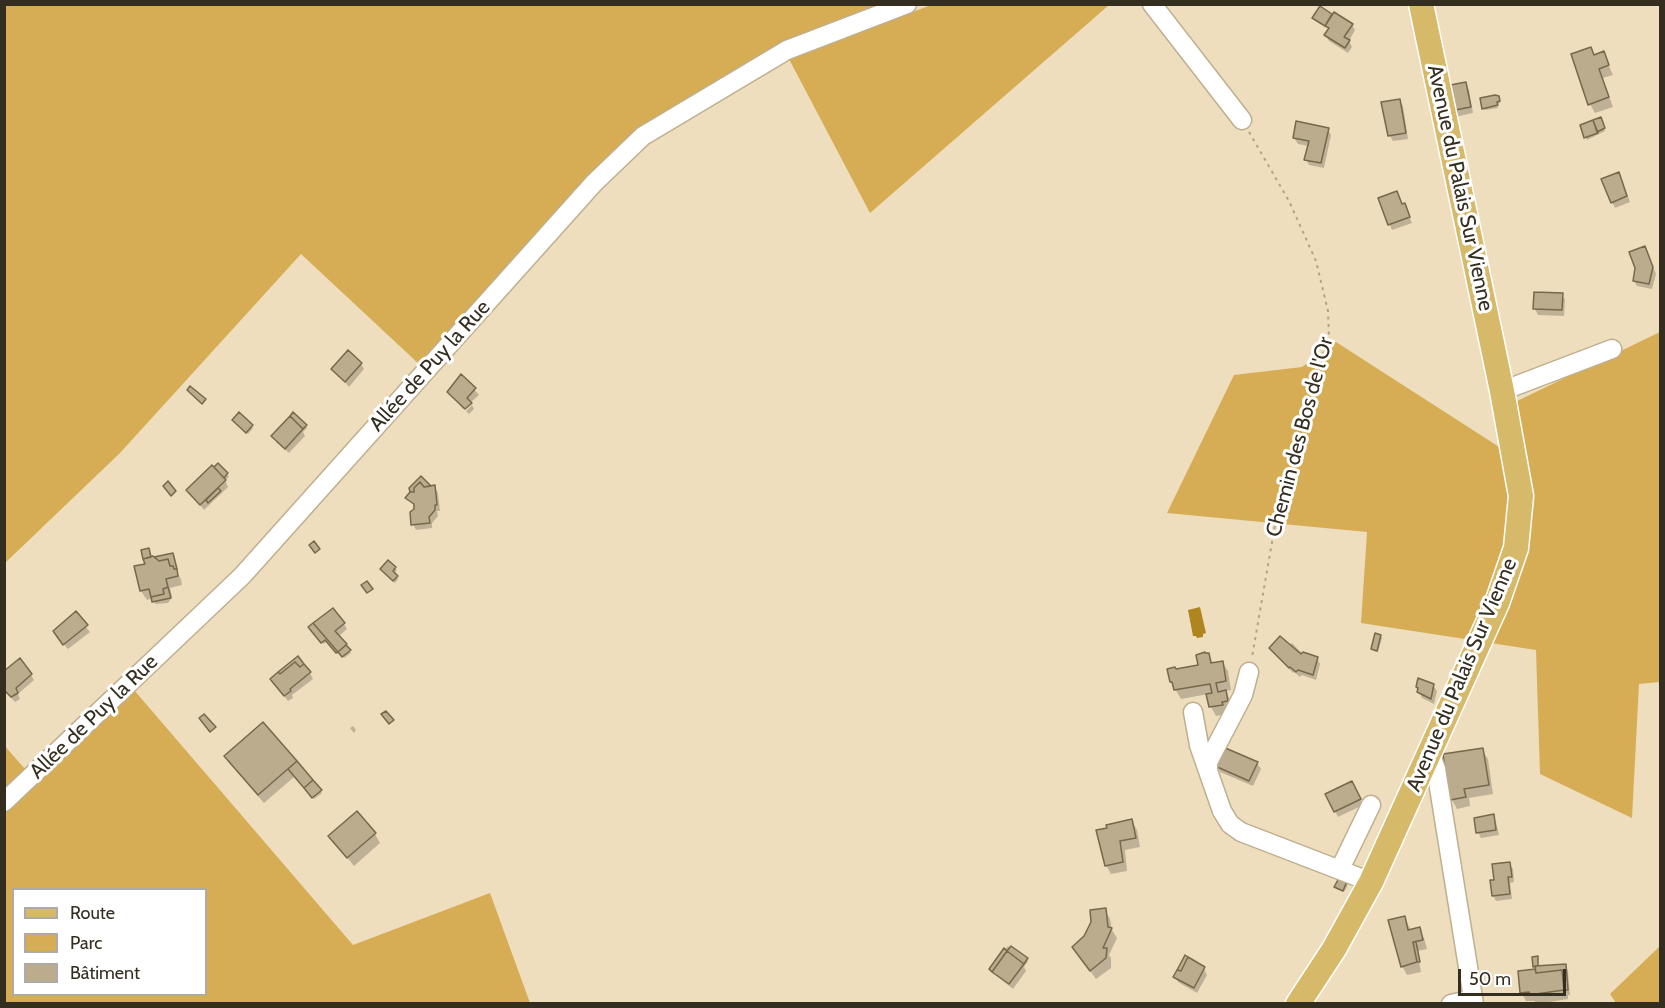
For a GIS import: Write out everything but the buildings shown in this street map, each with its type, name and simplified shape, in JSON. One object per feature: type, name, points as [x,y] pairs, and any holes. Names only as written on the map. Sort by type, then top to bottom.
[{"type":"main road","name":"Avenue du Palais Sur Vienne","points":[[1298,1004],[1334,949],[1371,882],[1497,603],[1516,548],[1521,496],[1502,391],[1421,4]]},
{"type":"street","name":"Allée de Puy la Rue","points":[[4,802],[242,576],[594,183],[643,136],[787,50],[907,4]]},
{"type":"street","points":[[1152,4],[1242,120]]},
{"type":"street","points":[[1502,391],[1612,349]]},
{"type":"street","points":[[1208,771],[1208,762],[1214,747],[1243,695],[1249,672]]},
{"type":"street","points":[[1193,712],[1199,745],[1222,811],[1230,824],[1241,832],[1371,882]]},
{"type":"street","points":[[1426,757],[1433,761],[1436,770],[1474,1001],[1451,1004]]},
{"type":"street","points":[[1340,869],[1371,805]]},
{"type":"path","name":"Chemin des Bos de l'Or","points":[[1242,120],[1289,201],[1316,261],[1328,311],[1329,338],[1294,448],[1275,525],[1249,672]]},
{"type":"green space","points":[[5,5],[889,5],[635,133],[420,365],[301,254],[120,453],[5,563]]},
{"type":"green space","points":[[931,5],[1109,5],[870,213],[789,59]]},
{"type":"green space","points":[[1660,332],[1660,682],[1639,684],[1632,818],[1540,774],[1536,650],[1361,623],[1367,532],[1167,513],[1234,375],[1302,367],[1336,342],[1507,452],[1513,403]]},
{"type":"green space","points":[[134,690],[353,945],[490,893],[530,1003],[5,1004],[5,812]]},
{"type":"green space","points":[[4,745],[25,769],[5,789],[4,789]]},
{"type":"green space","points":[[1660,946],[1660,1003],[1616,1003],[1610,994]]},
{"type":"shaded area","points":[[1200,607],[1206,633],[1203,637],[1197,638],[1193,636],[1188,610]]}]
